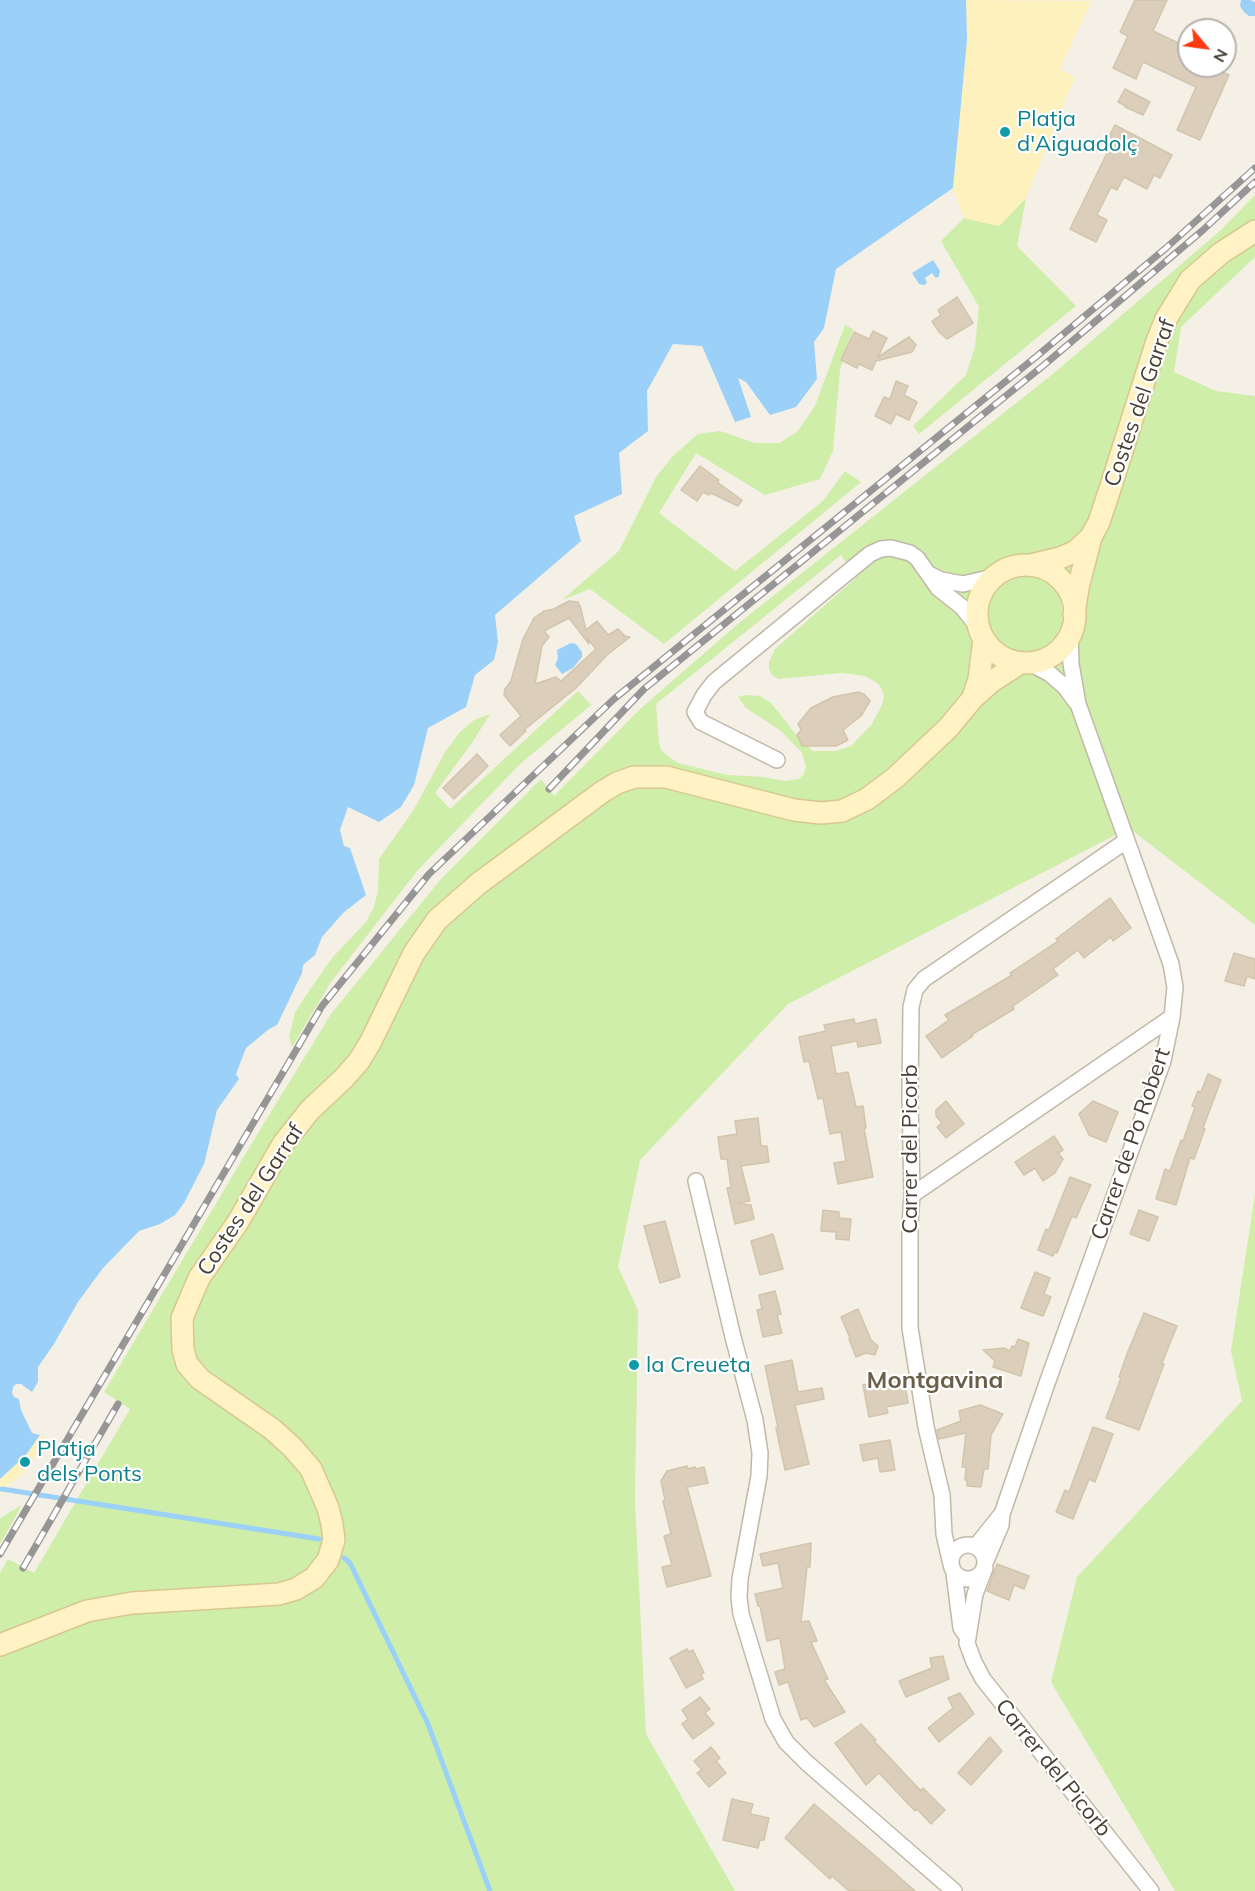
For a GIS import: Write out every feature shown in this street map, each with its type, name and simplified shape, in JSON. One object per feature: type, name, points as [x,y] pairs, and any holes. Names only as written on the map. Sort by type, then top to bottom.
[{"type":"main road","name":"Costes del Garraf","points":[[1072,624],[1078,588],[1091,537],[1099,522],[1166,319],[1190,280],[1221,253],[1255,231]]},
{"type":"main road","points":[[1031,565],[1051,572],[1062,581],[1073,600],[1072,624],[1064,645],[1054,654],[1042,660],[1025,663],[999,655],[981,633],[977,614],[984,588],[993,577],[1011,567],[1060,558],[1076,550],[1091,537]]},
{"type":"main road","name":"Costes del Garraf","points":[[973,698],[979,679],[981,633]]},
{"type":"main road","name":"Costes del Garraf","points":[[0,1645],[87,1611],[132,1604],[279,1594],[297,1589],[314,1578],[328,1560],[334,1540],[332,1524],[328,1508],[311,1469],[272,1429],[200,1379],[188,1364],[185,1356],[182,1318],[200,1278],[238,1222],[283,1144],[310,1110],[344,1078],[359,1060],[414,953],[437,920],[478,884],[602,792],[634,777],[666,777],[794,810],[821,813],[842,811],[867,799],[895,778],[948,728],[973,698],[991,682],[1025,663]]},
{"type":"street","points":[[777,760],[701,722],[695,712],[714,682],[870,554],[891,548],[902,550],[918,558],[938,588],[962,607],[981,633]]},
{"type":"street","points":[[929,574],[941,580],[963,584],[993,577]]},
{"type":"street","name":"Carrer de Po Robert","points":[[985,1566],[1163,1061],[1172,1017],[1175,987],[1171,964],[1078,704],[1071,664],[1072,624]]},
{"type":"street","name":"Carrer de Po Robert","points":[[1025,663],[1050,674],[1065,687],[1078,704]]},
{"type":"street","name":"Carrer del Picorb","points":[[968,1638],[961,1628],[945,1534],[942,1495],[926,1427],[910,1328],[911,1006],[915,990],[924,979],[1126,841]]},
{"type":"street","points":[[912,1195],[1172,1017]]},
{"type":"street","points":[[696,1181],[755,1420],[760,1453],[759,1476],[740,1579],[739,1597],[741,1614],[773,1719],[786,1742],[807,1763],[954,1891]]},
{"type":"street","name":"Carrer de Po Robert","points":[[976,1546],[1002,1514]]},
{"type":"street","points":[[970,1544],[976,1546],[986,1558],[985,1566],[979,1576],[971,1579],[962,1578],[952,1569],[952,1554],[960,1546],[970,1544]]},
{"type":"street","name":"Carrer del Picorb","points":[[985,1566],[975,1594],[967,1643],[982,1679],[1151,1891]]},
{"type":"green space","points":[[1255,195],[1255,257],[1181,327],[1174,372],[1216,391],[1255,396],[1255,925],[1129,828],[788,1004],[640,1160],[618,1267],[638,1310],[635,1500],[646,1734],[735,1891],[0,1891],[0,1573],[8,1559],[34,1573],[130,1409],[104,1392],[331,1014],[441,879],[541,779],[554,796],[639,710],[739,623],[1054,373],[1220,231]],"holes":[[[841,555],[856,578],[775,649],[769,662],[769,669],[773,676],[779,679],[842,673],[865,676],[877,683],[884,696],[882,705],[872,724],[851,746],[835,751],[813,751],[802,742],[771,703],[760,696],[745,695],[738,697],[746,708],[781,731],[802,753],[806,766],[804,774],[799,779],[784,781],[764,777],[727,775],[678,763],[661,750],[656,704]]]},
{"type":"green space","points":[[1026,198],[1017,246],[1076,306],[919,434],[913,426],[966,375],[975,347],[979,307],[941,241],[964,218],[999,226]]},
{"type":"green space","points":[[845,325],[853,329],[840,370],[833,451],[820,479],[765,495],[696,453],[659,513],[735,571],[823,501],[845,471],[861,482],[664,644],[590,589],[562,600],[619,551],[656,477],[673,456],[698,434],[720,431],[755,443],[779,443],[797,432],[815,406]]},
{"type":"green space","points":[[578,691],[591,705],[520,764],[417,871],[331,982],[292,1047],[289,1037],[295,1013],[332,958],[366,922],[374,907],[378,891],[379,859],[413,811],[445,752],[460,732],[474,720],[490,714],[435,793],[450,809]]},
{"type":"green space","points":[[1255,1194],[1255,1891],[1175,1891],[1051,1682],[1077,1577],[1242,1401],[1231,1351]]},
{"type":"green space","points":[[22,1505],[0,1544],[0,1518]]},
{"type":"sand","name":"Platja d'Aiguadolç","points":[[966,0],[1091,1],[1060,69],[1075,77],[1026,198],[999,226],[964,218],[953,188],[967,40]]},
{"type":"sand","name":"Platja dels Ponts","points":[[40,1435],[45,1437],[42,1448],[19,1477],[0,1490],[0,1479],[26,1455]]},
{"type":"water","points":[[0,0],[966,0],[967,40],[953,188],[836,269],[824,328],[814,342],[817,379],[796,407],[770,415],[746,382],[738,378],[751,417],[735,422],[702,346],[673,344],[647,391],[648,431],[619,453],[622,494],[574,516],[581,541],[495,615],[498,642],[494,660],[475,675],[466,707],[428,728],[414,785],[401,807],[379,822],[348,807],[340,830],[344,846],[350,848],[366,895],[343,913],[322,937],[315,955],[303,965],[302,973],[277,1025],[246,1048],[236,1074],[239,1079],[217,1110],[204,1164],[184,1203],[175,1215],[160,1224],[139,1231],[103,1268],[78,1302],[38,1367],[38,1382],[32,1392],[21,1384],[13,1387],[12,1393],[19,1399],[21,1410],[32,1433],[40,1435],[26,1455],[0,1479]]},
{"type":"water","points":[[1241,0],[1255,2],[1255,16],[1249,16],[1244,12],[1240,6]]},
{"type":"water","points":[[933,260],[940,271],[939,276],[936,278],[932,273],[925,278],[927,283],[919,284],[912,273]]},
{"type":"water","points":[[571,643],[576,644],[582,652],[582,657],[573,668],[562,674],[555,665],[558,658],[557,650]]},
{"type":"building","points":[[1135,0],[1167,0],[1153,31],[1177,42],[1177,78],[1228,78],[1200,140],[1177,130],[1196,87],[1143,62],[1136,79],[1113,68],[1128,36],[1120,32]]},
{"type":"building","points":[[1125,89],[1150,102],[1143,115],[1118,102]]},
{"type":"building","points":[[1115,125],[1172,155],[1160,178],[1154,175],[1147,189],[1124,177],[1117,190],[1111,187],[1097,215],[1107,220],[1096,242],[1070,229],[1108,151],[1106,150],[1112,138],[1109,136]]},
{"type":"building","points":[[957,297],[973,323],[947,339],[932,321],[941,315],[938,310]]},
{"type":"building","points":[[873,331],[887,338],[878,357],[909,337],[916,345],[912,352],[876,361],[872,370],[859,364],[857,368],[841,360],[854,332],[869,339]]},
{"type":"building","points":[[896,381],[908,386],[904,395],[917,402],[909,420],[896,414],[891,424],[875,416],[884,397],[890,399]]},
{"type":"building","points":[[700,466],[742,500],[738,506],[711,493],[709,495],[703,492],[697,501],[681,490]]},
{"type":"building","points":[[569,601],[578,602],[586,630],[597,621],[608,635],[618,629],[623,636],[630,637],[607,655],[576,688],[524,730],[526,731],[510,746],[500,735],[521,716],[504,695],[505,689],[511,681],[523,639],[534,618],[544,611],[554,609]],"holes":[[[569,618],[589,644],[587,638],[596,649],[561,681],[556,677],[535,684],[542,646],[549,637],[544,631]]]},
{"type":"building","points":[[858,692],[864,694],[870,701],[861,716],[843,730],[848,740],[836,746],[802,746],[797,735],[801,730],[798,724],[811,708],[833,697]]},
{"type":"building","points":[[477,754],[488,766],[454,799],[443,788]]},
{"type":"building","points":[[1110,898],[1131,928],[1113,941],[1111,937],[1084,958],[1078,950],[1053,969],[1058,975],[1013,1006],[1014,1009],[971,1035],[973,1036],[942,1058],[926,1036],[949,1020],[945,1015],[1012,975],[1010,973],[1058,941],[1056,939]]},
{"type":"building","points":[[1234,953],[1255,959],[1255,979],[1247,976],[1244,986],[1225,981]]},
{"type":"building","points":[[854,1019],[855,1024],[876,1019],[881,1043],[858,1047],[857,1041],[831,1046],[836,1074],[848,1072],[856,1107],[863,1106],[866,1128],[864,1128],[873,1177],[838,1184],[834,1163],[846,1161],[841,1132],[830,1134],[823,1098],[818,1099],[809,1061],[804,1062],[799,1037],[826,1031],[824,1025]]},
{"type":"building","points":[[1208,1074],[1221,1080],[1194,1159],[1190,1158],[1176,1205],[1156,1199],[1165,1169],[1170,1171],[1195,1107],[1192,1106]]},
{"type":"building","points":[[946,1101],[964,1124],[946,1138],[937,1127],[942,1123],[936,1116],[936,1110]]},
{"type":"building","points":[[1093,1101],[1118,1112],[1106,1142],[1089,1135],[1079,1114]]},
{"type":"building","points":[[758,1118],[761,1146],[767,1146],[769,1162],[741,1166],[750,1201],[736,1203],[751,1205],[754,1219],[735,1224],[727,1188],[731,1187],[727,1159],[721,1159],[718,1137],[737,1134],[735,1121]]},
{"type":"building","points":[[1054,1136],[1063,1150],[1058,1153],[1063,1159],[1055,1173],[1043,1181],[1035,1168],[1024,1175],[1015,1162]]},
{"type":"building","points":[[1070,1177],[1091,1185],[1076,1218],[1072,1216],[1057,1253],[1055,1252],[1053,1256],[1038,1250],[1046,1229],[1049,1230]]},
{"type":"building","points":[[823,1210],[839,1212],[839,1218],[851,1219],[849,1240],[836,1239],[836,1232],[821,1231]]},
{"type":"building","points":[[1139,1210],[1158,1217],[1149,1241],[1130,1234]]},
{"type":"building","points":[[665,1221],[680,1277],[660,1283],[644,1226]]},
{"type":"building","points":[[773,1234],[783,1269],[760,1275],[751,1241]]},
{"type":"building","points":[[1035,1272],[1050,1278],[1044,1294],[1051,1297],[1043,1316],[1021,1308]]},
{"type":"building","points":[[775,1291],[781,1314],[777,1315],[782,1333],[763,1337],[757,1310],[762,1309],[759,1295]]},
{"type":"building","points":[[858,1309],[871,1340],[878,1346],[875,1355],[866,1353],[856,1357],[849,1339],[841,1317]]},
{"type":"building","points":[[1144,1313],[1177,1326],[1139,1430],[1106,1418],[1127,1354]]},
{"type":"building","points":[[1018,1339],[1029,1343],[1021,1376],[993,1367],[995,1361],[983,1350],[1004,1348],[1010,1351],[1012,1346],[1015,1347]]},
{"type":"building","points":[[792,1360],[798,1392],[822,1388],[824,1399],[795,1405],[809,1464],[785,1470],[765,1366]]},
{"type":"building","points":[[904,1377],[908,1403],[886,1407],[888,1413],[869,1417],[863,1385]]},
{"type":"building","points":[[980,1405],[1003,1414],[991,1435],[988,1469],[984,1469],[981,1487],[967,1486],[966,1467],[962,1467],[966,1433],[939,1439],[937,1430],[961,1421],[959,1411]]},
{"type":"building","points":[[1093,1427],[1113,1434],[1095,1482],[1089,1479],[1073,1519],[1056,1512],[1065,1490],[1069,1492]]},
{"type":"building","points":[[890,1440],[895,1470],[880,1472],[878,1458],[863,1461],[860,1445]]},
{"type":"building","points":[[687,1466],[687,1469],[704,1467],[708,1483],[687,1487],[711,1576],[667,1587],[662,1567],[672,1565],[664,1536],[671,1534],[661,1481],[667,1471]]},
{"type":"building","points":[[811,1543],[810,1567],[807,1567],[801,1622],[809,1621],[817,1641],[811,1642],[828,1679],[824,1680],[845,1712],[814,1727],[807,1718],[801,1720],[788,1682],[779,1685],[775,1672],[785,1669],[780,1638],[767,1641],[760,1606],[758,1606],[755,1594],[783,1588],[778,1563],[763,1566],[760,1554]]},
{"type":"building","points":[[997,1564],[1029,1576],[1024,1589],[1014,1585],[1009,1600],[987,1591]]},
{"type":"building","points":[[687,1649],[689,1652],[693,1650],[704,1673],[701,1674],[703,1679],[686,1688],[670,1658]]},
{"type":"building","points":[[943,1656],[949,1679],[906,1697],[899,1681],[932,1668],[930,1658]]},
{"type":"building","points":[[960,1693],[974,1714],[939,1742],[928,1728],[953,1708],[948,1698]]},
{"type":"building","points":[[700,1697],[710,1709],[705,1713],[714,1724],[693,1739],[682,1724],[688,1719],[682,1710]]},
{"type":"building","points":[[861,1724],[921,1791],[923,1788],[945,1810],[931,1824],[917,1809],[915,1811],[879,1773],[866,1785],[835,1743]]},
{"type":"building","points":[[990,1737],[1002,1751],[971,1785],[958,1773]]},
{"type":"building","points":[[711,1747],[720,1758],[716,1761],[726,1773],[709,1787],[697,1773],[702,1770],[694,1761]]},
{"type":"building","points":[[732,1799],[753,1804],[750,1814],[769,1818],[764,1840],[760,1840],[758,1848],[723,1840]]},
{"type":"building","points":[[814,1804],[915,1891],[849,1891],[832,1876],[830,1879],[785,1838]]},
{"type":"waterway","points":[[2,1489],[319,1539]]},
{"type":"waterway","points":[[344,1558],[350,1563],[428,1724],[490,1891]]},
{"type":"railway","points":[[0,1554],[322,1006],[429,874],[614,699],[1037,356],[1166,248],[1255,168]]},
{"type":"railway","points":[[549,789],[644,689],[1044,365],[1203,230],[1255,182]]},
{"type":"railway","points":[[23,1568],[118,1404]]},
{"type":"place","name":"Platja d'Aiguadolç","points":[[1005,132]]},
{"type":"place","name":"la Creueta","points":[[634,1365]]},
{"type":"place","name":"Platja dels Ponts","points":[[25,1462]]},
{"type":"district","name":"Montgavina","points":[[935,1381]]}]
